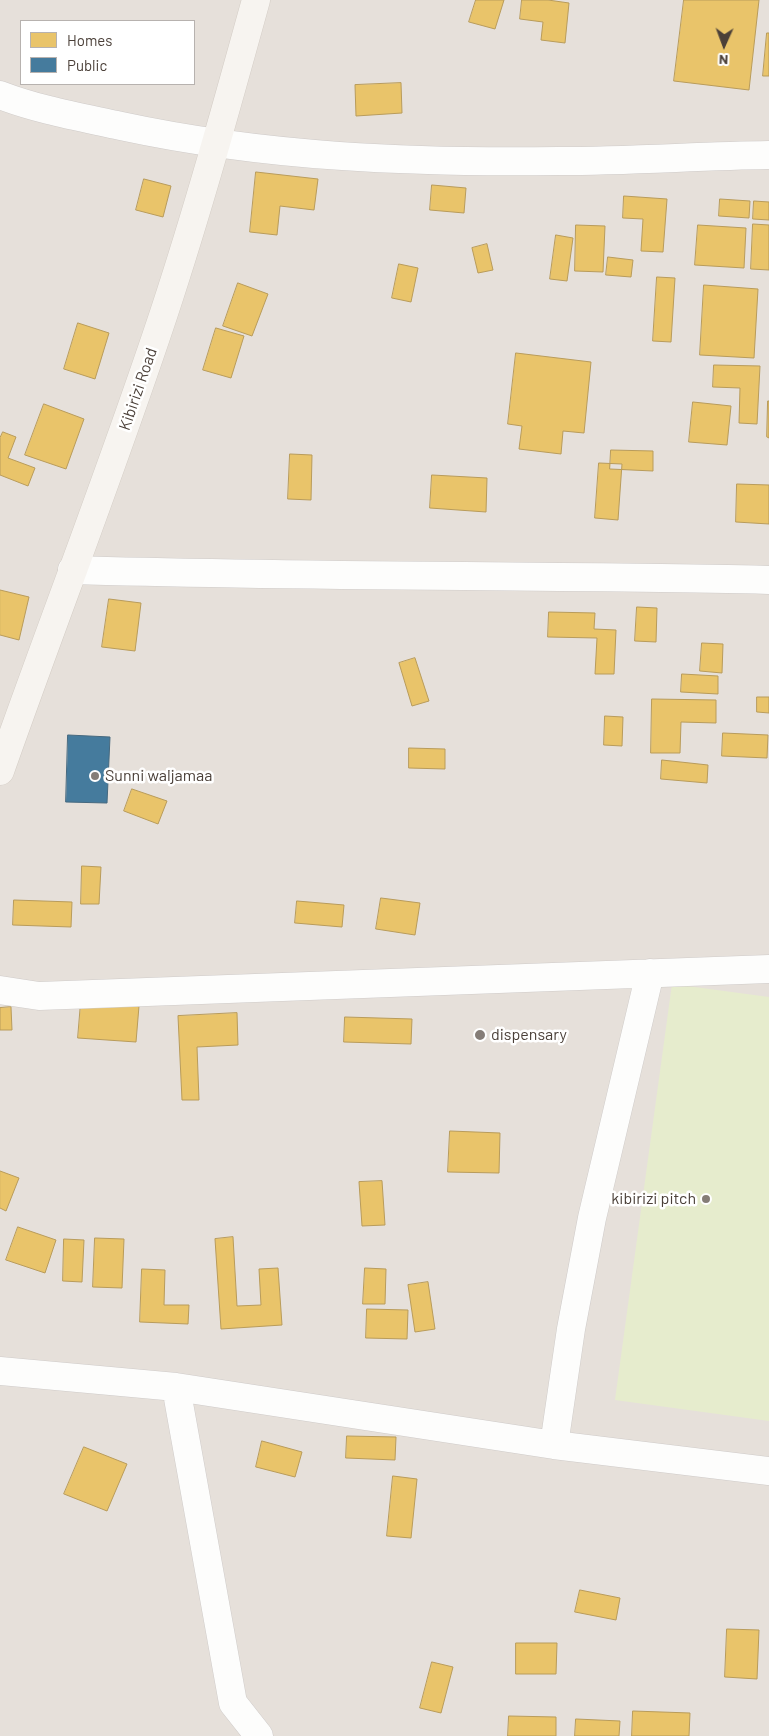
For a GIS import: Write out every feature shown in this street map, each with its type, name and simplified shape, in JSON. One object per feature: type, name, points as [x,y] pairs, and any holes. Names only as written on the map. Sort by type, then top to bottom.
[{"type":"street","name":"Kibirizi Road","points":[[0,771],[115,455],[164,313],[217,144],[256,0]]},
{"type":"street","points":[[0,95],[25,105],[152,132],[217,144],[309,154],[434,162],[560,162],[769,155]]},
{"type":"street","points":[[72,570],[246,574],[576,576],[769,580]]},
{"type":"street","points":[[0,990],[38,996],[769,969]]},
{"type":"street","points":[[554,1445],[571,1329],[592,1218],[650,973]]},
{"type":"street","points":[[0,1371],[176,1387],[554,1445],[769,1471]]},
{"type":"street","points":[[176,1387],[233,1702],[259,1736]]},
{"type":"shaded area","points":[[0,0],[769,0],[769,1736],[0,1736]]},
{"type":"green space","name":"kibirizi pitch","points":[[672,984],[769,997],[769,1421],[615,1400]]},
{"type":"building: Homes","points":[[476,0],[504,0],[495,29],[469,22]]},
{"type":"building: Homes","points":[[522,0],[548,0],[569,3],[565,43],[541,40],[543,22],[520,19]]},
{"type":"building: Homes","points":[[684,0],[759,0],[749,90],[674,81]]},
{"type":"building: Homes","points":[[767,33],[769,33],[769,76],[763,76]]},
{"type":"building: Homes","points":[[401,83],[402,113],[356,116],[355,85]]},
{"type":"building: Homes","points":[[256,172],[318,179],[314,210],[280,206],[277,235],[250,232]]},
{"type":"building: Homes","points":[[144,179],[171,186],[163,217],[136,210]]},
{"type":"building: Homes","points":[[432,185],[466,188],[464,213],[430,210]]},
{"type":"building: Homes","points":[[624,196],[667,199],[663,252],[641,251],[643,219],[623,218]]},
{"type":"building: Homes","points":[[720,199],[750,201],[749,218],[719,216]]},
{"type":"building: Homes","points":[[754,201],[769,202],[769,220],[753,219]]},
{"type":"building: Homes","points":[[753,224],[769,225],[769,270],[751,269]]},
{"type":"building: Homes","points":[[576,225],[605,226],[603,272],[575,271]]},
{"type":"building: Homes","points":[[698,225],[746,228],[744,268],[695,265]]},
{"type":"building: Homes","points":[[556,235],[573,238],[567,281],[550,279]]},
{"type":"building: Homes","points":[[487,244],[493,270],[478,273],[472,248]]},
{"type":"building: Homes","points":[[608,257],[633,260],[631,277],[606,275]]},
{"type":"building: Homes","points":[[399,264],[418,268],[411,302],[392,298]]},
{"type":"building: Homes","points":[[657,277],[675,278],[671,342],[653,341]]},
{"type":"building: Homes","points":[[238,283],[268,294],[252,336],[223,326]]},
{"type":"building: Homes","points":[[704,285],[758,289],[754,358],[700,355]]},
{"type":"building: Homes","points":[[78,323],[109,333],[95,379],[64,369]]},
{"type":"building: Homes","points":[[216,328],[244,336],[231,378],[203,370]]},
{"type":"building: Homes","points":[[516,353],[591,362],[584,433],[563,431],[561,454],[519,449],[522,426],[508,424]]},
{"type":"building: Homes","points":[[714,365],[760,366],[757,424],[739,423],[740,388],[713,387]]},
{"type":"building: Homes","points":[[769,401],[769,438],[767,437]]},
{"type":"building: Homes","points":[[693,402],[731,406],[727,445],[689,442]]},
{"type":"building: Homes","points":[[44,404],[84,419],[66,469],[25,455]]},
{"type":"building: Homes","points":[[3,432],[16,437],[8,458],[35,468],[28,486],[0,475],[0,438]]},
{"type":"building: Homes","points":[[611,450],[653,451],[653,471],[610,469]]},
{"type":"building: Homes","points":[[290,454],[312,455],[311,500],[288,499]]},
{"type":"building: Homes","points":[[599,463],[622,464],[618,520],[595,518]]},
{"type":"building: Homes","points":[[432,475],[487,478],[486,512],[430,508]]},
{"type":"building: Homes","points":[[737,484],[769,485],[769,524],[736,522]]},
{"type":"building: Homes","points":[[0,590],[29,597],[19,640],[0,635]]},
{"type":"building: Homes","points":[[109,599],[141,603],[135,651],[102,647]]},
{"type":"building: Homes","points":[[637,607],[657,608],[656,642],[635,641]]},
{"type":"building: Homes","points":[[549,612],[595,613],[594,629],[616,630],[614,674],[595,674],[597,638],[548,637]]},
{"type":"building: Homes","points":[[702,643],[723,644],[722,673],[700,671]]},
{"type":"building: Homes","points":[[415,658],[429,701],[412,706],[399,663]]},
{"type":"building: Homes","points":[[682,674],[718,676],[718,694],[681,692]]},
{"type":"building: Homes","points":[[757,697],[769,697],[769,713],[757,712]]},
{"type":"building: Homes","points":[[652,699],[716,700],[716,723],[681,722],[680,753],[651,753]]},
{"type":"building: Homes","points":[[605,716],[623,717],[622,746],[604,745]]},
{"type":"building: Homes","points":[[723,733],[768,735],[767,758],[722,756]]},
{"type":"building: Homes","points":[[409,748],[445,749],[445,769],[409,768]]},
{"type":"building: Homes","points":[[662,760],[708,765],[707,783],[661,779]]},
{"type":"building: Homes","points":[[132,789],[167,801],[158,824],[124,811]]},
{"type":"building: Homes","points":[[82,866],[101,867],[99,904],[81,904]]},
{"type":"building: Homes","points":[[381,898],[420,903],[415,935],[376,929]]},
{"type":"building: Homes","points":[[14,900],[72,902],[71,927],[13,925]]},
{"type":"building: Homes","points":[[297,901],[344,905],[342,927],[295,923]]},
{"type":"building: Homes","points":[[81,1002],[139,1006],[136,1042],[78,1038]]},
{"type":"building: Homes","points":[[11,1007],[12,1030],[0,1030],[0,1008]]},
{"type":"building: Homes","points":[[237,1013],[238,1045],[197,1047],[199,1100],[182,1100],[178,1016]]},
{"type":"building: Homes","points":[[345,1017],[412,1019],[411,1044],[344,1042]]},
{"type":"building: Homes","points":[[450,1131],[500,1133],[499,1173],[448,1172]]},
{"type":"building: Homes","points":[[0,1171],[19,1178],[6,1211],[0,1208]]},
{"type":"building: Homes","points":[[382,1181],[385,1225],[362,1226],[359,1182]]},
{"type":"building: Homes","points":[[18,1227],[56,1240],[45,1273],[6,1260]]},
{"type":"building: Homes","points":[[233,1237],[237,1306],[261,1305],[259,1269],[278,1268],[282,1325],[221,1329],[215,1239]]},
{"type":"building: Homes","points":[[95,1238],[124,1239],[122,1288],[93,1287]]},
{"type":"building: Homes","points":[[64,1239],[84,1240],[82,1282],[63,1281]]},
{"type":"building: Homes","points":[[365,1268],[386,1269],[385,1304],[363,1304]]},
{"type":"building: Homes","points":[[142,1269],[165,1270],[164,1305],[189,1305],[188,1324],[140,1322]]},
{"type":"building: Homes","points":[[428,1282],[435,1329],[415,1332],[408,1285]]},
{"type":"building: Homes","points":[[367,1309],[408,1310],[407,1339],[366,1338]]},
{"type":"building: Homes","points":[[347,1436],[396,1437],[395,1460],[346,1458]]},
{"type":"building: Homes","points":[[262,1441],[302,1452],[295,1477],[256,1467]]},
{"type":"building: Homes","points":[[84,1447],[127,1464],[107,1511],[64,1494]]},
{"type":"building: Homes","points":[[393,1476],[417,1479],[411,1538],[387,1536]]},
{"type":"building: Homes","points":[[580,1590],[620,1598],[616,1620],[575,1612]]},
{"type":"building: Homes","points":[[727,1629],[759,1630],[757,1679],[725,1677]]},
{"type":"building: Homes","points":[[516,1643],[557,1643],[556,1674],[516,1674]]},
{"type":"building: Homes","points":[[432,1662],[453,1667],[441,1713],[420,1708]]},
{"type":"building: Homes","points":[[633,1711],[690,1713],[689,1736],[632,1736]]},
{"type":"building: Homes","points":[[509,1716],[556,1717],[556,1736],[508,1736]]},
{"type":"building: Homes","points":[[576,1719],[620,1721],[619,1736],[575,1736]]},
{"type":"building: Public","points":[[68,735],[110,737],[107,803],[66,802]]},
{"type":"place","name":"Sunni waljamaa","points":[[95,776]]},
{"type":"place","name":"dispensary","points":[[480,1035]]},
{"type":"place","name":"kibirizi pitch","points":[[706,1199]]}]
